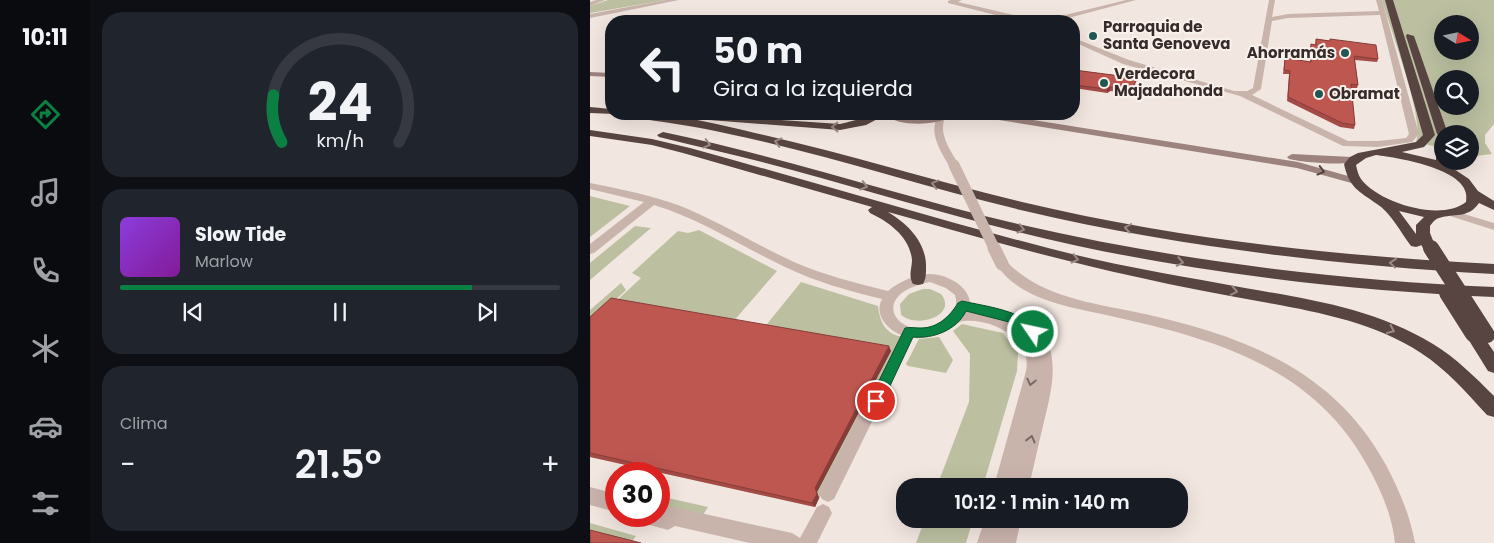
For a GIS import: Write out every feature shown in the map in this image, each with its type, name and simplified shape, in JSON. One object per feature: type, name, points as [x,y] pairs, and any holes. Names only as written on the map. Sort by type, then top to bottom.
[{"type":"highway","points":[[1389,0],[1429,135],[1420,145],[1362,154],[1352,160],[1350,168],[1355,181],[1365,191],[1379,199],[1410,210],[1434,214],[1454,214],[1467,209],[1472,204],[1473,196]]},
{"type":"highway","points":[[1400,6],[1440,125]]},
{"type":"highway","points":[[590,108],[605,109]]},
{"type":"highway","points":[[675,120],[757,137],[1025,207],[1140,230],[1202,241],[1306,255],[1408,265],[1494,269]]},
{"type":"highway","points":[[752,120],[840,127],[869,120]]},
{"type":"highway","points":[[590,125],[662,134],[699,142],[1017,228],[1192,264],[1324,282],[1423,290],[1494,292]]},
{"type":"highway","points":[[590,133],[661,144],[1053,254],[1167,279],[1310,305],[1358,317],[1395,332],[1426,348],[1460,373],[1494,409]]},
{"type":"highway","points":[[1377,152],[1411,157],[1434,165]]},
{"type":"highway","points":[[1448,170],[1464,182],[1473,196],[1494,206]]},
{"type":"highway","points":[[775,175],[878,211],[896,222],[913,244],[919,259],[918,280]]},
{"type":"highway","points":[[1379,199],[1422,243],[1485,338],[1494,366]]},
{"type":"highway","points":[[1422,243],[1423,225],[1434,214]]},
{"type":"street","points":[[590,4],[602,0]]},
{"type":"street","points":[[590,15],[668,0]]},
{"type":"street","points":[[590,15],[676,0]]},
{"type":"street","points":[[959,0],[950,2],[1005,15]]},
{"type":"street","points":[[1056,15],[1120,0]]},
{"type":"street","points":[[1073,15],[1133,0]]},
{"type":"street","points":[[1270,107],[1263,103],[1257,89],[1272,0]]},
{"type":"street","points":[[984,9],[997,6],[991,3]]},
{"type":"street","points":[[1080,43],[1126,62],[1243,94],[1346,144],[1356,146],[1399,143],[1410,140],[1414,134],[1381,5],[1364,15]]},
{"type":"street","points":[[1271,9],[1274,12],[1288,16]]},
{"type":"street","points":[[1269,20],[1288,16],[1364,15],[1378,18],[1384,22]]},
{"type":"street","points":[[590,74],[605,75]]},
{"type":"street","points":[[1243,94],[1254,92],[1257,89]]},
{"type":"street","points":[[922,120],[938,131]]},
{"type":"street","points":[[941,120],[938,122],[938,131],[1002,264],[1012,276],[1040,293],[1069,302],[1198,331],[1234,343],[1289,370],[1321,394],[1344,418],[1373,457],[1390,492],[1405,543]]},
{"type":"street","points":[[1017,120],[1298,165],[1355,181]]},
{"type":"street","points":[[1057,120],[1289,156],[1352,160]]},
{"type":"street","points":[[590,186],[653,200],[712,224],[804,270],[839,283],[891,296]]},
{"type":"street","points":[[1473,196],[1494,210]]},
{"type":"street","points":[[590,250],[653,200]]},
{"type":"street","points":[[1454,214],[1494,227]]},
{"type":"street","points":[[918,280],[941,280],[951,284],[962,297],[960,311],[941,328],[913,332],[900,329],[891,323],[886,314],[886,305],[891,296],[898,289],[918,280]]},
{"type":"street","points":[[960,311],[992,319],[1010,327],[1019,334],[1030,348],[1035,363],[1005,478]]},
{"type":"street","points":[[960,311],[995,312],[1013,319],[1033,332],[1042,345],[1047,362],[1046,380],[1022,478]]},
{"type":"street","points":[[831,492],[913,332]]},
{"type":"street","points":[[590,496],[605,500]]},
{"type":"street","points":[[590,503],[605,506]]},
{"type":"street","points":[[803,543],[820,513],[808,543]]},
{"type":"street","points":[[670,515],[792,543]]},
{"type":"street","points":[[670,522],[761,543]]},
{"type":"street","points":[[987,543],[991,528]]},
{"type":"street","points":[[1006,543],[1010,528]]},
{"type":"green space","points":[[608,0],[666,0],[590,13],[590,6]]},
{"type":"green space","points":[[1382,0],[1494,0],[1494,124],[1485,135],[1485,143],[1492,154],[1479,156],[1479,125],[1434,125],[1434,146],[1416,142],[1418,131],[1416,115]]},
{"type":"green space","points":[[590,196],[630,206],[590,237]]},
{"type":"green space","points":[[635,226],[651,228],[590,280],[590,263]]},
{"type":"green space","points":[[699,230],[777,271],[732,323],[763,329],[801,282],[878,306],[884,326],[892,333],[903,337],[815,507],[670,475],[670,462],[612,462],[590,457],[590,310],[621,283],[626,290],[612,303],[614,303],[641,278],[632,273],[678,231],[688,233]]},
{"type":"green space","points":[[923,289],[930,289],[941,294],[945,302],[940,314],[934,318],[917,321],[901,315],[900,304],[909,294]]},
{"type":"green space","points":[[962,324],[1003,333],[1018,353],[1017,371],[985,478],[940,478],[969,402],[970,354],[953,331]]},
{"type":"green space","points":[[939,337],[953,360],[946,373],[908,366],[906,364],[919,339]]},
{"type":"green space","points":[[670,498],[708,507],[703,515],[670,508]]},
{"type":"green space","points":[[590,523],[636,536],[632,541],[590,530]]},
{"type":"green space","points":[[922,528],[970,528],[966,543],[916,543]]},
{"type":"building","name":"Obramat","points":[[1316,39],[1376,45],[1378,59],[1354,56],[1358,85],[1351,84],[1355,125],[1342,123],[1288,97],[1290,71],[1284,70],[1285,58],[1311,62],[1311,44],[1316,45]]},
{"type":"building","name":"Verdecora Majadahonda","points":[[1080,71],[1136,78],[1132,89],[1110,87],[1107,89],[1080,86]]},
{"type":"building","points":[[611,298],[889,346],[815,488],[817,494],[812,503],[670,471],[670,462],[630,462],[590,453],[590,317]]},
{"type":"building","points":[[590,530],[641,543],[590,543]]},
{"type":"place","name":"Parroquia de Santa Genoveva","points":[[1093,36]]},
{"type":"place","name":"Ahorramás","points":[[1345,53]]},
{"type":"place","name":"Verdecora Majadahonda","points":[[1104,83]]},
{"type":"place","name":"Obramat","points":[[1319,94]]},
{"type":"route","points":[[876,401],[909,332],[922,333],[941,328],[958,316],[962,306],[995,312],[1025,325],[1033,332]]}]
